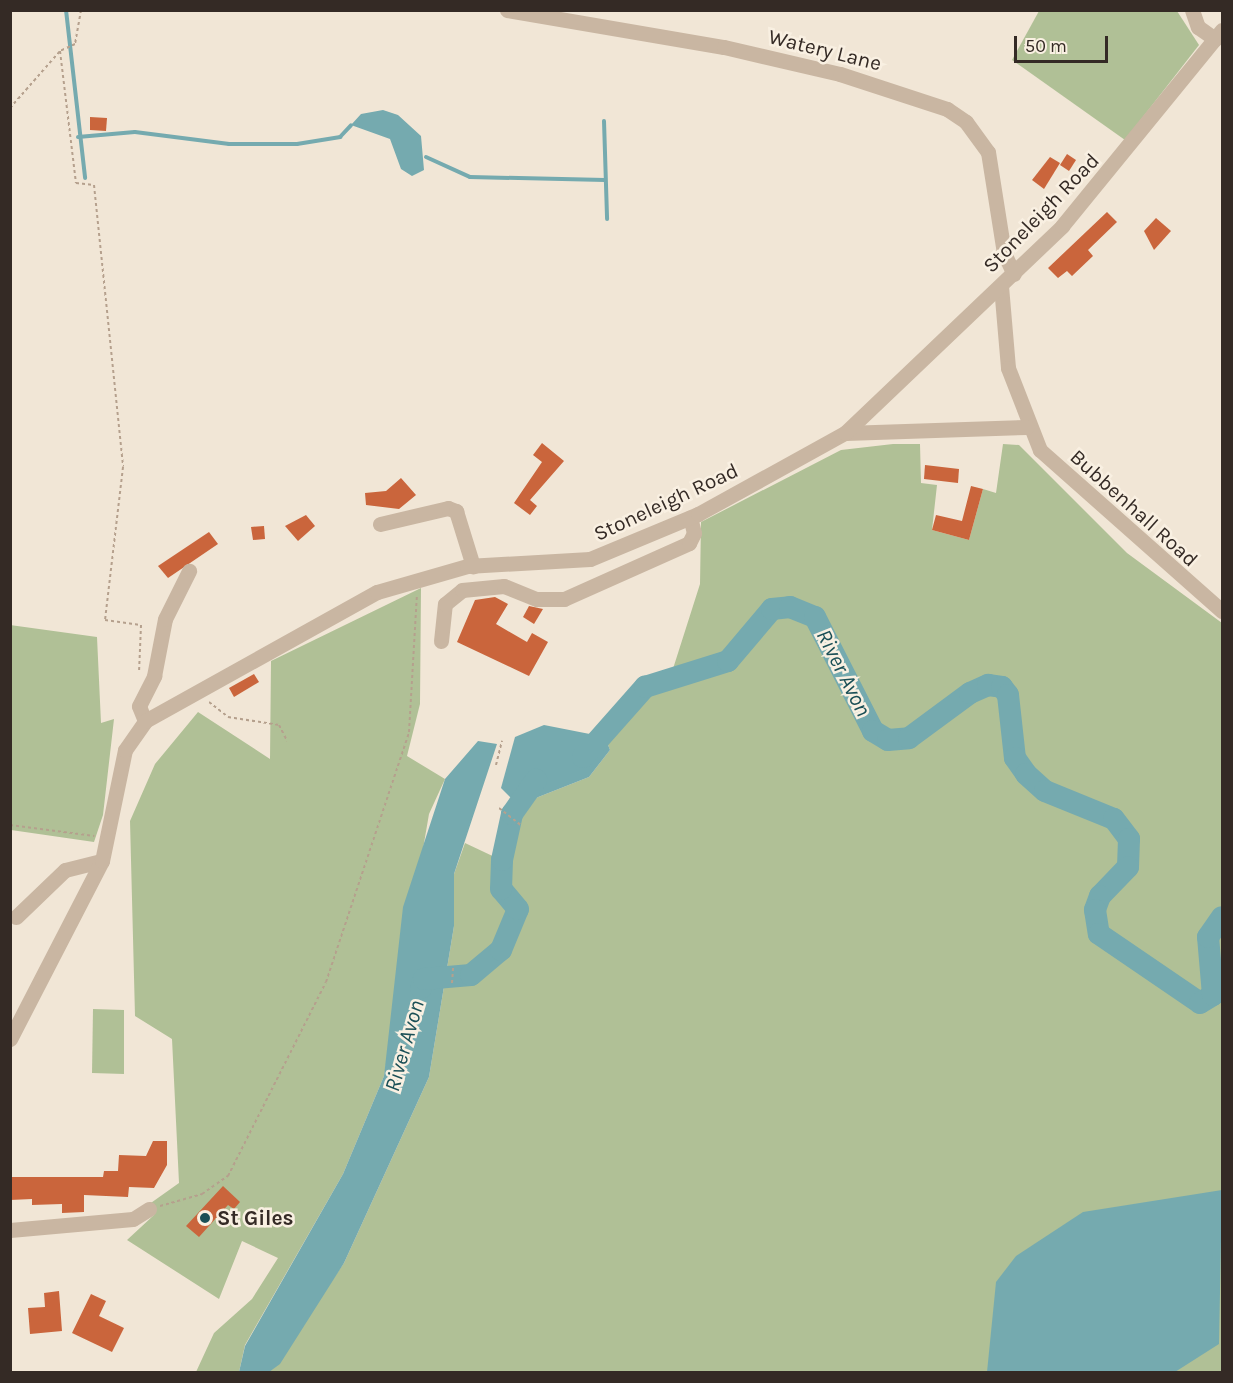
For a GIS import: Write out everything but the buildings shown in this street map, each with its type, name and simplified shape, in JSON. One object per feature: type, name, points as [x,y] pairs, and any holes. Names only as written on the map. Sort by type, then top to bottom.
[{"type":"street","name":"Watery Lane","points":[[507,10],[724,47],[840,74],[947,109],[966,122],[988,152],[1004,253],[1014,274]]},
{"type":"street","points":[[1192,10],[1198,27],[1219,34]]},
{"type":"street","name":"Stoneleigh Road","points":[[10,1039],[102,861],[110,838],[125,750],[145,721],[193,691],[377,592],[473,566],[590,560],[690,517],[845,433],[1014,274],[1102,183],[1219,34]]},
{"type":"street","name":"Bubbenhall Road","points":[[1001,286],[1008,368],[1027,427],[1040,450],[1222,611]]},
{"type":"street","points":[[845,433],[1027,427]]},
{"type":"street","points":[[381,525],[448,508],[456,511],[473,566]]},
{"type":"street","points":[[441,641],[446,604],[462,590],[504,586],[537,599],[564,599],[690,543],[694,533],[690,517]]},
{"type":"street","points":[[145,721],[139,706],[154,676],[165,619],[189,571]]},
{"type":"street","points":[[16,917],[65,870],[102,861]]},
{"type":"street","points":[[10,1230],[132,1220],[149,1209]]},
{"type":"path","points":[[10,108],[63,46],[75,45],[81,10]]},
{"type":"path","points":[[60,51],[76,183],[94,185],[123,467],[105,621],[141,625],[143,696]]},
{"type":"path","points":[[149,1209],[202,1194],[228,1176],[326,982],[409,732],[417,594],[422,592]]},
{"type":"path","points":[[193,691],[228,717],[279,725],[287,741]]},
{"type":"path","points":[[496,765],[502,741]]},
{"type":"path","points":[[499,808],[522,826]]},
{"type":"path","points":[[10,825],[110,838]]},
{"type":"path","points":[[452,983],[453,967]]},
{"type":"green space","points":[[1039,11],[1177,11],[1199,45],[1125,140],[1012,60]]},
{"type":"green space","points":[[893,444],[920,444],[921,483],[937,485],[932,530],[969,540],[983,489],[996,493],[1003,444],[1019,445],[1127,553],[1222,623],[1222,1372],[269,1372],[344,1263],[429,1077],[454,926],[454,874],[465,843],[501,860],[518,805],[589,777],[610,750],[605,737],[645,687],[671,675],[700,584],[701,522],[841,450]]},
{"type":"green space","points":[[421,588],[420,704],[407,756],[445,779],[429,814],[384,1076],[343,1174],[245,1345],[239,1372],[196,1372],[214,1333],[252,1299],[278,1258],[242,1241],[219,1299],[127,1240],[154,1215],[148,1205],[179,1183],[172,1039],[135,1016],[130,821],[155,764],[198,712],[270,759],[271,661]]},
{"type":"green space","points":[[10,625],[97,637],[101,723],[114,719],[103,815],[94,842],[11,830]]},
{"type":"green space","points":[[93,1009],[124,1010],[124,1074],[92,1073]]},
{"type":"water","points":[[383,110],[398,115],[421,136],[424,170],[412,176],[401,169],[390,139],[351,125],[361,114]]},
{"type":"water","points":[[544,725],[605,737],[610,750],[589,777],[518,805],[501,788],[515,737]]},
{"type":"water","points":[[478,741],[497,744],[454,874],[454,926],[429,1077],[344,1263],[280,1364],[269,1372],[239,1372],[245,1346],[343,1174],[384,1076],[403,907],[445,779]]},
{"type":"water","points":[[1222,1190],[1219,1344],[1175,1372],[987,1372],[996,1282],[1016,1256],[1083,1212]]},
{"type":"waterway","points":[[66,10],[85,178]]},
{"type":"waterway","points":[[604,121],[607,219]]},
{"type":"waterway","points":[[78,137],[135,132],[229,144],[297,144],[340,137],[351,125]]},
{"type":"waterway","points":[[426,157],[470,177],[605,180]]},
{"type":"waterway","name":"River Avon","points":[[583,757],[645,687],[728,661],[772,609],[790,607],[815,617],[873,731],[888,740],[909,738],[970,693],[988,685],[1002,687],[1008,695],[1015,758],[1026,774],[1045,791],[1114,819],[1129,839],[1128,867],[1100,896],[1095,910],[1099,934],[1200,1003],[1213,995],[1208,937],[1222,917]]},
{"type":"waterway","name":"River Avon","points":[[421,988],[424,979],[471,975],[501,950],[518,909],[501,889],[502,860],[512,814],[536,780]]},
{"type":"place","name":"St Giles","points":[[205,1218]]}]
